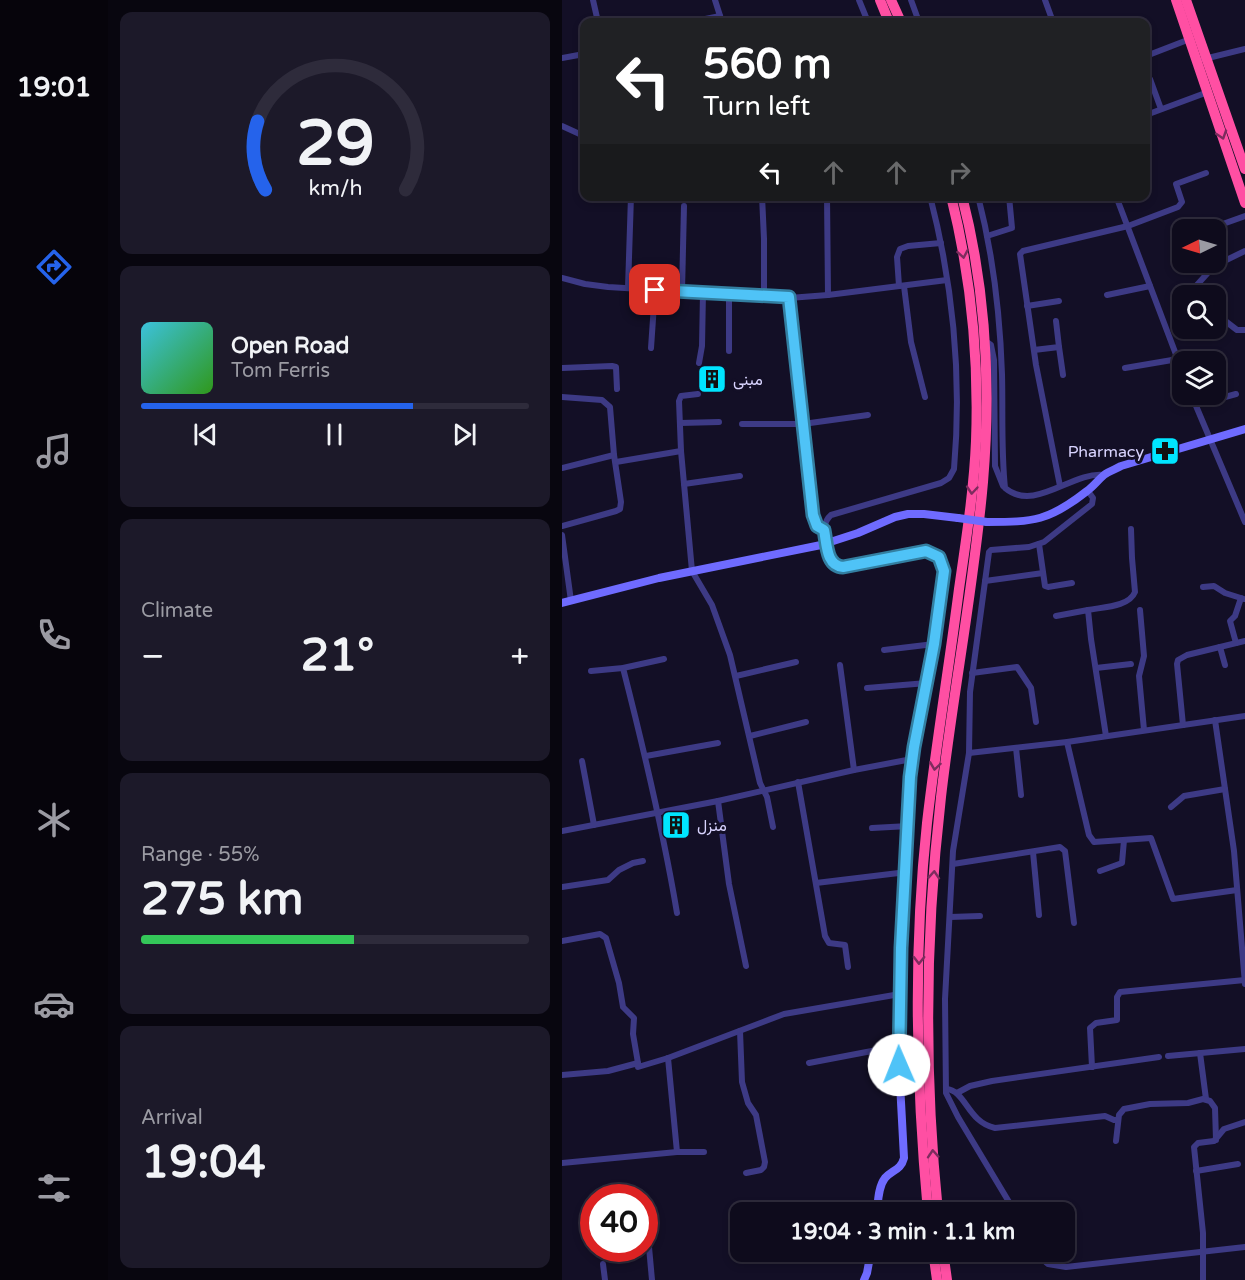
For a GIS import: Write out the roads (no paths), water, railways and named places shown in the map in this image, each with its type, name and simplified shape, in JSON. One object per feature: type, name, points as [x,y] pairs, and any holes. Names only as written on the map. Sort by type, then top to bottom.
[{"type":"highway","points":[[880,0],[887,18]]},
{"type":"highway","points":[[892,0],[899,18]]},
{"type":"highway","points":[[1176,0],[1190,38],[1202,59],[1244,169]]},
{"type":"highway","points":[[1186,0],[1202,59],[1208,92],[1244,203]]},
{"type":"highway","points":[[927,1202],[919,1088],[918,991],[921,902],[930,797],[971,501],[976,413],[975,360],[970,303],[952,201]]},
{"type":"highway","points":[[937,1202],[928,1057],[932,912],[942,788],[983,480],[987,396],[977,272],[963,201]]},
{"type":"highway","points":[[935,1262],[937,1280]]},
{"type":"highway","points":[[945,1262],[947,1280]]},
{"type":"street","points":[[593,0],[597,18]]},
{"type":"street","points":[[715,0],[721,18]]},
{"type":"street","points":[[859,0],[866,18]]},
{"type":"street","points":[[911,0],[918,18]]},
{"type":"street","points":[[1045,0],[1052,18]]},
{"type":"street","points":[[1150,54],[1190,38]]},
{"type":"street","points":[[1202,59],[1244,49]]},
{"type":"street","points":[[562,58],[580,55]]},
{"type":"street","points":[[1150,79],[1161,109]]},
{"type":"street","points":[[1150,113],[1208,92]]},
{"type":"street","points":[[562,126],[580,134]]},
{"type":"street","points":[[1060,486],[1034,350],[1021,252],[1128,226],[1180,206],[1182,202],[1176,184],[1206,173]]},
{"type":"street","points":[[628,288],[631,201]]},
{"type":"street","points":[[762,201],[764,297]]},
{"type":"street","points":[[827,201],[828,295]]},
{"type":"street","points":[[879,1202],[882,1183],[886,1177],[899,1168],[904,1158],[898,1046],[912,759],[934,644],[944,571],[939,557],[922,551],[840,567],[831,561],[824,530],[826,520],[834,513],[941,483],[953,472],[956,376],[947,280],[931,201]]},
{"type":"street","points":[[979,201],[987,236],[999,328],[1005,488]]},
{"type":"street","points":[[987,236],[1012,228],[1009,201]]},
{"type":"street","points":[[1118,201],[1175,351]]},
{"type":"street","points":[[682,291],[684,206]]},
{"type":"street","points":[[1226,223],[1244,216]]},
{"type":"street","points":[[925,397],[911,342],[897,257],[900,249],[905,246],[941,243]]},
{"type":"street","points":[[1197,285],[1214,266],[1244,251]]},
{"type":"street","points":[[562,278],[585,284],[764,297],[828,295],[947,280]]},
{"type":"street","points":[[1107,295],[1150,286]]},
{"type":"street","points":[[651,348],[655,290]]},
{"type":"street","points":[[699,363],[702,346],[703,292]]},
{"type":"street","points":[[729,295],[729,351]]},
{"type":"street","points":[[789,297],[814,518],[817,526],[824,530]]},
{"type":"street","points":[[1027,306],[1059,300]]},
{"type":"street","points":[[1056,321],[1063,375]]},
{"type":"street","points":[[1226,322],[1237,330],[1244,330]]},
{"type":"street","points":[[984,340],[992,347],[995,368],[995,466],[1005,488],[1015,495],[1026,496],[1045,493],[1086,476],[1104,475]]},
{"type":"street","points":[[1034,350],[1059,347]]},
{"type":"street","points":[[1125,368],[1172,361]]},
{"type":"street","points":[[562,368],[616,367],[617,389]]},
{"type":"street","points":[[698,394],[683,395],[679,398],[681,451],[692,571],[714,611],[736,676],[760,783],[764,790],[773,827]]},
{"type":"street","points":[[1226,397],[1236,394]]},
{"type":"street","points":[[562,397],[602,400],[607,403],[611,413],[621,502],[620,509],[562,526]]},
{"type":"street","points":[[1195,405],[1244,522]]},
{"type":"street","points":[[742,424],[803,423],[868,415]]},
{"type":"street","points":[[680,423],[719,422]]},
{"type":"street","points":[[562,535],[567,602],[622,586],[827,543],[908,514],[987,522],[1026,522],[1046,518],[1088,491],[1104,475],[1121,466],[1244,429]]},
{"type":"street","points":[[562,468],[681,451]]},
{"type":"street","points":[[684,484],[740,476]]},
{"type":"street","points":[[1009,1202],[958,1117],[946,1089],[945,999],[953,864],[957,820],[969,753],[972,673],[990,550],[1039,544],[1052,537],[1091,505],[1093,498],[1088,491]]},
{"type":"street","points":[[1056,616],[1121,604],[1134,597],[1131,529]]},
{"type":"street","points":[[1039,544],[1046,587],[1072,584]]},
{"type":"street","points":[[985,581],[1043,573]]},
{"type":"street","points":[[1203,587],[1214,586],[1225,593],[1243,598],[1237,613],[1230,621],[1236,643]]},
{"type":"street","points":[[1088,610],[1106,736]]},
{"type":"street","points":[[1140,610],[1144,656],[1140,676],[1144,730]]},
{"type":"street","points":[[1183,725],[1178,660],[1244,641]]},
{"type":"street","points":[[884,650],[934,644]]},
{"type":"street","points":[[1220,647],[1225,665]]},
{"type":"street","points":[[591,671],[623,668],[664,659]]},
{"type":"street","points":[[736,676],[796,662]]},
{"type":"street","points":[[1096,668],[1131,664]]},
{"type":"street","points":[[840,665],[854,770]]},
{"type":"street","points":[[972,673],[1017,667],[1031,687],[1036,722]]},
{"type":"street","points":[[623,668],[663,832],[677,913]]},
{"type":"street","points":[[867,688],[927,683]]},
{"type":"street","points":[[969,753],[1067,742],[1244,716]]},
{"type":"street","points":[[1092,1067],[1090,1028],[1096,1023],[1117,1020],[1117,997],[1120,992],[1244,982],[1242,912],[1237,890],[1215,720]]},
{"type":"street","points":[[750,736],[806,722]]},
{"type":"street","points":[[1067,742],[1091,839],[1096,843],[1151,838],[1173,899],[1237,890]]},
{"type":"street","points":[[646,756],[718,743]]},
{"type":"street","points":[[1016,748],[1021,795]]},
{"type":"street","points":[[562,831],[718,801],[912,759]]},
{"type":"street","points":[[582,761],[594,825]]},
{"type":"street","points":[[798,782],[826,940],[829,943],[845,945],[848,967]]},
{"type":"street","points":[[1171,807],[1183,796],[1225,789]]},
{"type":"street","points":[[718,801],[729,884],[746,966]]},
{"type":"street","points":[[872,828],[909,826]]},
{"type":"street","points":[[1100,871],[1122,863],[1124,840]]},
{"type":"street","points":[[953,864],[1060,847],[1065,850],[1074,923]]},
{"type":"street","points":[[1033,852],[1039,915]]},
{"type":"street","points":[[562,887],[608,880],[619,870],[643,861]]},
{"type":"street","points":[[816,884],[907,872]]},
{"type":"street","points":[[950,916],[980,916]]},
{"type":"street","points":[[562,941],[600,934],[606,939],[623,1006],[634,1018],[633,1034],[638,1066],[668,1058],[784,1014],[900,994]]},
{"type":"street","points":[[740,1031],[742,1082],[748,1103],[756,1115],[765,1162],[761,1170],[746,1173]]},
{"type":"street","points":[[809,1063],[898,1046]]},
{"type":"street","points":[[1168,1056],[1244,1049]]},
{"type":"street","points":[[1200,1053],[1206,1100]]},
{"type":"street","points":[[957,1093],[985,1082],[1159,1057]]},
{"type":"street","points":[[668,1058],[677,1152]]},
{"type":"street","points":[[562,1076],[608,1071],[638,1063]]},
{"type":"street","points":[[946,1089],[957,1093],[976,1119],[995,1128],[1105,1116],[1118,1120]]},
{"type":"street","points":[[1116,1141],[1120,1113],[1127,1108],[1150,1104],[1188,1103],[1200,1099],[1212,1103],[1214,1108],[1216,1140]]},
{"type":"street","points":[[1203,1280],[1202,1221],[1193,1149],[1195,1145],[1216,1140],[1224,1128],[1244,1122]]},
{"type":"street","points":[[562,1163],[677,1152],[704,1152]]},
{"type":"street","points":[[1196,1171],[1238,1164]]},
{"type":"street","points":[[1046,1262],[1066,1267],[1244,1247]]},
{"type":"street","points":[[650,1262],[652,1280]]},
{"type":"street","points":[[864,1280],[869,1262]]},
{"type":"street","points":[[603,1264],[605,1280]]},
{"type":"place","name":"مبنى","points":[[712,379]]},
{"type":"place","name":"Pharmacy","points":[[1165,451]]},
{"type":"place","name":"منزل","points":[[676,825]]}]
